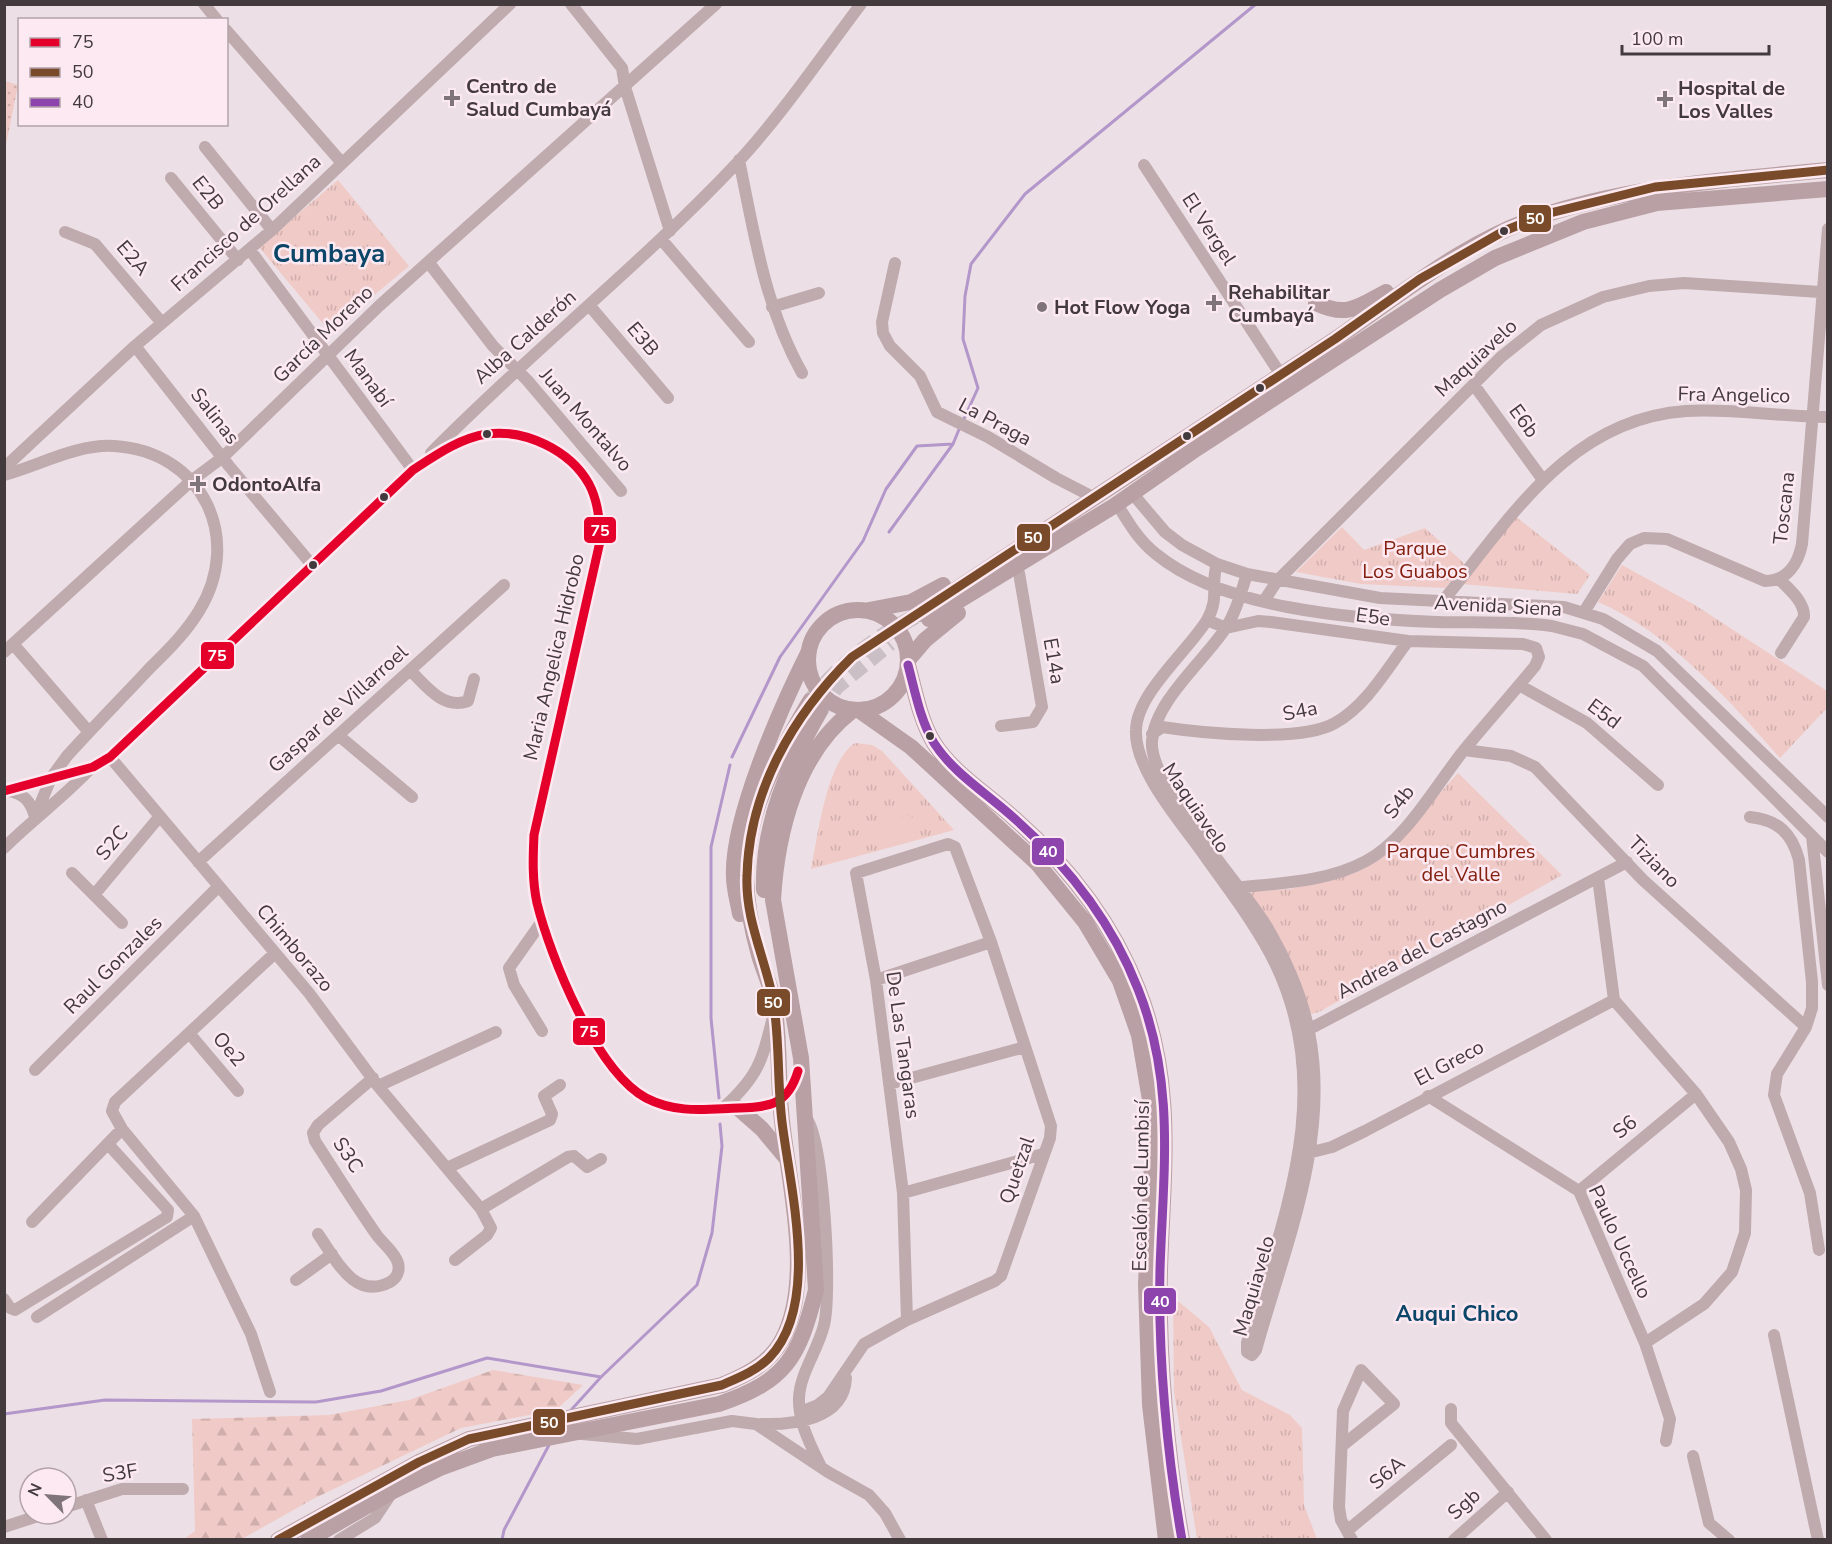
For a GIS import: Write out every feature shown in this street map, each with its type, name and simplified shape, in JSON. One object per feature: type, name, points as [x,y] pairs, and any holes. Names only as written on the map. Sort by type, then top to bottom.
[{"type":"main road","points":[[1115,505],[921,618],[1124,477],[1281,375],[1420,279],[1504,231],[1546,214],[1654,188],[1827,170]]},
{"type":"main road","points":[[278,1539],[420,1462],[469,1439],[561,1428],[719,1404],[752,1393],[769,1383],[786,1366],[808,1323],[816,1290],[801,1058],[773,900],[783,830],[801,777],[815,749],[835,724],[856,711],[887,702],[898,692],[908,662],[948,619],[1092,524],[1132,493],[1471,270],[1527,243],[1583,222],[1657,203],[1827,189]]},
{"type":"main road","points":[[1316,303],[1336,311],[1356,309],[1394,287],[1420,279]]},
{"type":"main road","points":[[758,952],[740,916],[734,877],[738,841],[749,798],[780,714],[820,628],[840,613],[910,602],[932,593],[1048,516],[1124,477]]},
{"type":"main road","points":[[865,610],[879,614],[896,627],[906,645],[908,662]]},
{"type":"main road","points":[[809,651],[808,667],[813,683],[822,696],[836,706],[856,711]]},
{"type":"main road","name":"Escalón de Lumbisí","points":[[908,662],[921,713],[935,745],[952,764],[1048,849],[1080,887],[1125,957],[1151,1023],[1160,1065],[1166,1115],[1161,1293],[1170,1462],[1182,1539]]},
{"type":"main road","points":[[308,1539],[393,1491],[440,1468],[561,1428],[722,1385],[748,1374],[768,1359],[782,1340],[790,1321],[797,1288],[795,1219],[780,1102],[775,1010],[758,952],[746,878],[749,842],[764,788],[780,752],[815,706],[778,796],[766,847],[764,896],[780,945]]},
{"type":"main road","name":"Escalón de Lumbisí","points":[[856,711],[911,747],[1037,864],[1085,922],[1120,981],[1139,1035],[1150,1100],[1153,1143],[1146,1284],[1150,1394],[1166,1539]]},
{"type":"main road","points":[[727,1108],[762,1129],[788,1160]]},
{"type":"street","points":[[204,4],[215,18]]},
{"type":"street","name":"Francisco de Orellana","points":[[4,468],[135,346],[272,230],[510,4]]},
{"type":"street","points":[[571,4],[622,68],[625,87],[665,235],[749,342]]},
{"type":"street","name":"García Moreno","points":[[9,649],[191,481],[223,457],[321,364],[327,355],[716,4]]},
{"type":"street","name":"Alba Calderón","points":[[416,468],[517,370],[665,235],[739,160],[861,4]]},
{"type":"street","points":[[228,32],[342,163]]},
{"type":"street","points":[[206,147],[272,230]]},
{"type":"street","points":[[739,160],[772,307],[783,340],[802,373]]},
{"type":"street","name":"El Vergel","points":[[1144,165],[1281,375]]},
{"type":"street","name":"E2B","points":[[171,178],[238,260]]},
{"type":"street","name":"Toscana","points":[[1779,579],[1795,564],[1802,544],[1813,417],[1820,292],[1827,229]]},
{"type":"street","name":"E2A","points":[[65,232],[95,244],[162,323]]},
{"type":"street","name":"Manabí","points":[[250,250],[327,355],[416,468]]},
{"type":"street","name":"Juan Montalvo","points":[[429,263],[493,346],[517,370],[621,491]]},
{"type":"street","name":"La Praga","points":[[895,263],[882,322],[883,333],[891,346],[920,376],[937,412],[988,436],[1056,478],[1089,495]]},
{"type":"street","name":"Maquiavelo","points":[[1264,601],[1277,581],[1501,357],[1541,325],[1603,297],[1649,286],[1684,283],[1820,292]]},
{"type":"street","points":[[772,307],[819,293]]},
{"type":"street","name":"E3B","points":[[589,305],[668,398]]},
{"type":"street","name":"Salinas","points":[[135,346],[312,565]]},
{"type":"street","name":"E6b","points":[[1473,386],[1543,480]]},
{"type":"street","name":"Fra Angelico","points":[[1443,602],[1543,480],[1581,447],[1626,423],[1645,417],[1687,411],[1827,417]]},
{"type":"street","name":"Maria Angelica Hidrobo","points":[[6,791],[93,766],[110,757],[416,468],[466,440],[487,434],[512,433],[536,440],[576,466],[589,484],[597,506],[601,537],[534,835],[533,873],[543,920],[559,972],[603,1054],[616,1072],[645,1097],[682,1111],[780,1102]]},
{"type":"street","points":[[4,475],[85,449],[113,446],[154,455],[175,466],[191,481],[210,508],[216,526],[217,560],[208,594],[179,638],[67,756],[51,778],[35,817]]},
{"type":"street","name":"Avenida Siena","points":[[1132,493],[1165,532],[1190,550],[1217,564],[1247,574],[1361,596],[1443,602],[1541,604],[1584,612],[1617,626],[1657,651],[1827,817]]},
{"type":"street","name":"Avenida Siena","points":[[1115,505],[1133,530],[1155,554],[1189,575],[1241,595],[1298,608],[1380,619],[1534,623],[1583,634],[1643,666],[1827,852]]},
{"type":"street","points":[[1584,612],[1617,559],[1630,544],[1644,538],[1667,539],[1765,581],[1779,579],[1791,590],[1804,611],[1804,617],[1781,653]]},
{"type":"street","points":[[1136,730],[1141,712],[1153,691],[1207,620],[1215,600],[1214,576],[1217,564]]},
{"type":"street","name":"E14a","points":[[1001,726],[1033,722],[1042,707],[1019,573]]},
{"type":"street","points":[[1158,726],[1226,628],[1241,595],[1247,574]]},
{"type":"street","name":"Gaspar de Villarroel","points":[[198,862],[504,585]]},
{"type":"street","points":[[1207,620],[1226,628]]},
{"type":"street","name":"E5e","points":[[1226,628],[1258,621],[1408,641],[1524,644],[1536,648]]},
{"type":"street","name":"S4a","points":[[1136,730],[1158,726],[1280,735],[1311,733],[1335,723],[1358,705],[1408,641]]},
{"type":"street","name":"S4b","points":[[1233,888],[1283,884],[1320,877],[1348,869],[1380,854],[1399,834],[1464,750],[1519,685],[1537,661],[1536,648]]},
{"type":"street","points":[[9,649],[90,732]]},
{"type":"street","points":[[410,670],[444,701],[457,705],[468,701],[474,679]]},
{"type":"street","name":"E5d","points":[[1519,685],[1587,723],[1658,785]]},
{"type":"street","name":"S4a","points":[[1141,712],[1158,726]]},
{"type":"street","name":"Maquiavelo","points":[[1158,726],[1151,755],[1157,771],[1257,928],[1277,967],[1304,1033],[1306,1154],[1256,1350],[1250,1355],[1246,1351],[1247,1344],[1306,1154]]},
{"type":"street","name":"Maquiavelo","points":[[1136,730],[1148,773],[1233,888]]},
{"type":"street","points":[[338,735],[411,796]]},
{"type":"street","name":"Tiziano","points":[[1464,750],[1511,756],[1535,767],[1627,862],[1722,953],[1806,1027]]},
{"type":"street","name":"Chimborazo","points":[[110,757],[309,993],[376,1082],[481,1209]]},
{"type":"street","points":[[4,848],[35,817],[47,811],[93,766]]},
{"type":"street","points":[[6,791],[16,792],[26,798],[35,817]]},
{"type":"street","name":"S2C","points":[[94,895],[160,816]]},
{"type":"street","points":[[1750,817],[1767,819],[1782,827],[1793,843],[1799,860],[1813,995],[1806,1027],[1777,1074],[1774,1095],[1810,1192],[1819,1250]]},
{"type":"street","points":[[1812,836],[1827,985]]},
{"type":"street","name":"Quetzal","points":[[801,1417],[821,1415],[839,1399],[845,1386],[846,1374],[856,1352],[864,1344],[907,1320],[995,1281],[1001,1276],[1051,1126],[991,942],[955,847],[948,844]]},
{"type":"street","name":"De Las Tangaras","points":[[907,1320],[903,1193],[876,980],[856,873],[948,844]]},
{"type":"street","name":"Andrea del Castagno","points":[[1304,1033],[1627,862]]},
{"type":"street","points":[[72,873],[122,923]]},
{"type":"street","points":[[1598,878],[1614,1000],[1696,1094],[1729,1142],[1741,1169],[1746,1190],[1745,1233],[1741,1254],[1720,1287],[1704,1304],[1646,1343]]},
{"type":"street","name":"Raul Gonzales","points":[[35,1070],[218,887]]},
{"type":"street","points":[[542,1031],[514,985],[509,968],[543,920]]},
{"type":"street","points":[[876,980],[991,942]]},
{"type":"street","points":[[270,1392],[251,1334],[194,1216],[122,1129],[112,1111],[115,1102],[274,954]]},
{"type":"street","name":"El Greco","points":[[1306,1154],[1365,1131],[1614,1000]]},
{"type":"street","points":[[727,1108],[755,1075],[764,1054],[775,1010]]},
{"type":"street","name":"S3C","points":[[332,1254],[350,1280],[367,1285],[393,1281],[400,1269],[397,1259],[377,1236],[315,1141],[314,1134],[318,1125],[376,1082],[496,1032]]},
{"type":"street","name":"Oe2","points":[[189,1033],[238,1091]]},
{"type":"street","points":[[889,1084],[1025,1047]]},
{"type":"street","points":[[780,1102],[794,1084],[801,1058]]},
{"type":"street","points":[[447,1168],[550,1120],[552,1114],[544,1096],[560,1085]]},
{"type":"street","name":"S6","points":[[1579,1191],[1696,1094]]},
{"type":"street","name":"Paulo Uccello","points":[[1428,1096],[1579,1191],[1646,1343],[1670,1419],[1666,1441]]},
{"type":"street","points":[[804,1114],[816,1139],[818,1152],[828,1306],[822,1335],[801,1383],[801,1417],[822,1468]]},
{"type":"street","points":[[32,1222],[122,1129]]},
{"type":"street","points":[[4,1299],[10,1308],[15,1310],[167,1217],[168,1210],[108,1144]]},
{"type":"street","points":[[903,1193],[1043,1154]]},
{"type":"street","points":[[455,1260],[487,1235],[491,1228],[481,1209],[568,1156],[574,1156],[586,1167],[601,1159]]},
{"type":"street","points":[[37,1317],[194,1216]]},
{"type":"street","points":[[296,1280],[332,1254],[318,1234]]},
{"type":"street","points":[[1774,1335],[1818,1539]]},
{"type":"street","points":[[1344,1444],[1394,1404],[1361,1370],[1343,1411],[1344,1444],[1339,1507],[1341,1520],[1350,1535]]},
{"type":"street","points":[[1451,1409],[1451,1423],[1504,1495],[1546,1539]]},
{"type":"street","points":[[561,1428],[638,1438],[732,1421],[756,1424],[801,1417]]},
{"type":"street","points":[[756,1424],[876,1501],[900,1539]]},
{"type":"street","name":"S6A","points":[[1350,1535],[1451,1445]]},
{"type":"street","points":[[1693,1456],[1709,1523],[1729,1539]]},
{"type":"street","name":"S3F","points":[[78,1503],[126,1488],[183,1488]]},
{"type":"street","points":[[339,1539],[375,1518],[393,1491]]},
{"type":"street","name":"Sgb","points":[[1454,1539],[1504,1495]]},
{"type":"street","points":[[86,1500],[102,1539]]},
{"type":"green space","points":[[4,81],[18,85],[5,150]]},
{"type":"green space","points":[[338,180],[409,266],[330,332],[259,247]]},
{"type":"green space","points":[[1515,516],[1590,575],[1577,594],[1461,584]]},
{"type":"green space","name":"Parque Los Guabos","points":[[1342,527],[1364,550],[1425,528],[1465,564],[1445,588],[1361,584],[1296,572]]},
{"type":"green space","points":[[1622,565],[1695,605],[1827,691],[1827,708],[1780,758],[1719,692],[1674,650],[1624,615],[1598,602]]},
{"type":"green space","points":[[855,743],[872,745],[882,751],[954,830],[811,869],[830,783],[845,753]]},
{"type":"green space","name":"Parque Cumbres del Valle","points":[[1458,773],[1562,875],[1319,1012],[1312,1014],[1305,1010],[1247,895],[1255,891],[1290,889],[1357,872],[1381,859]]},
{"type":"green space","points":[[911,814],[917,837],[882,847],[876,824]]},
{"type":"green space","points":[[1173,1297],[1209,1327],[1242,1390],[1290,1415],[1302,1428],[1304,1505],[1317,1539],[1197,1539],[1174,1392]]},
{"type":"green space","points":[[493,1370],[583,1385],[556,1410],[461,1428],[313,1499],[242,1539],[184,1539],[195,1531],[192,1419],[329,1415],[409,1400]]},
{"type":"waterway","points":[[963,421],[978,388],[963,339],[965,296],[971,264],[1025,194],[1256,4]]},
{"type":"waterway","points":[[889,532],[953,444],[960,427]]},
{"type":"waterway","points":[[732,757],[780,657],[863,541],[886,489],[917,446],[953,444]]},
{"type":"waterway","points":[[719,1098],[711,1018],[711,847],[730,765]]},
{"type":"waterway","points":[[572,1409],[601,1377],[697,1285],[712,1233],[722,1146],[720,1124]]},
{"type":"waterway","points":[[4,1414],[105,1400],[316,1402],[381,1391],[487,1358],[601,1377]]},
{"type":"waterway","points":[[502,1540],[504,1530],[549,1445]]},
{"type":"tunnel","points":[[810,701],[860,652],[919,614]]},
{"type":"tunnel","points":[[820,711],[836,687],[890,643]]},
{"type":"transit line","name":"50","points":[[278,1540],[419,1462],[469,1439],[722,1385],[747,1374],[764,1363],[785,1335],[794,1308],[798,1277],[798,1245],[780,1107],[778,1045],[773,999],[756,938],[747,892],[750,845],[756,814],[778,756],[793,729],[811,704],[852,657],[1335,339],[1420,279],[1504,231],[1546,214],[1655,187],[1828,170]]},
{"type":"transit line","name":"75","points":[[4,791],[93,767],[110,757],[413,470],[448,448],[477,436],[502,433],[531,439],[558,452],[581,472],[594,497],[601,537],[534,835],[535,894],[543,925],[564,981],[593,1038],[610,1064],[627,1084],[646,1098],[658,1103],[692,1109],[769,1105],[777,1102],[789,1091],[798,1071]]},
{"type":"transit line","name":"40","points":[[908,665],[921,715],[934,743],[961,774],[1034,837],[1087,896],[1127,964],[1150,1024],[1158,1059],[1164,1128],[1160,1270],[1162,1371],[1172,1474],[1182,1540]]},
{"type":"place","name":"Centro de Salud Cumbayá","points":[[452,98]]},
{"type":"place","name":"Hospital de Los Valles","points":[[1665,99]]},
{"type":"place","name":"Rehabilitar Cumbayá","points":[[1214,303]]},
{"type":"place","name":"Hot Flow Yoga","points":[[1042,307]]},
{"type":"place","name":"OdontoAlfa","points":[[198,484]]},
{"type":"district","name":"Cumbaya","points":[[329,253]]},
{"type":"district","name":"Auqui Chico","points":[[1457,1314]]}]
